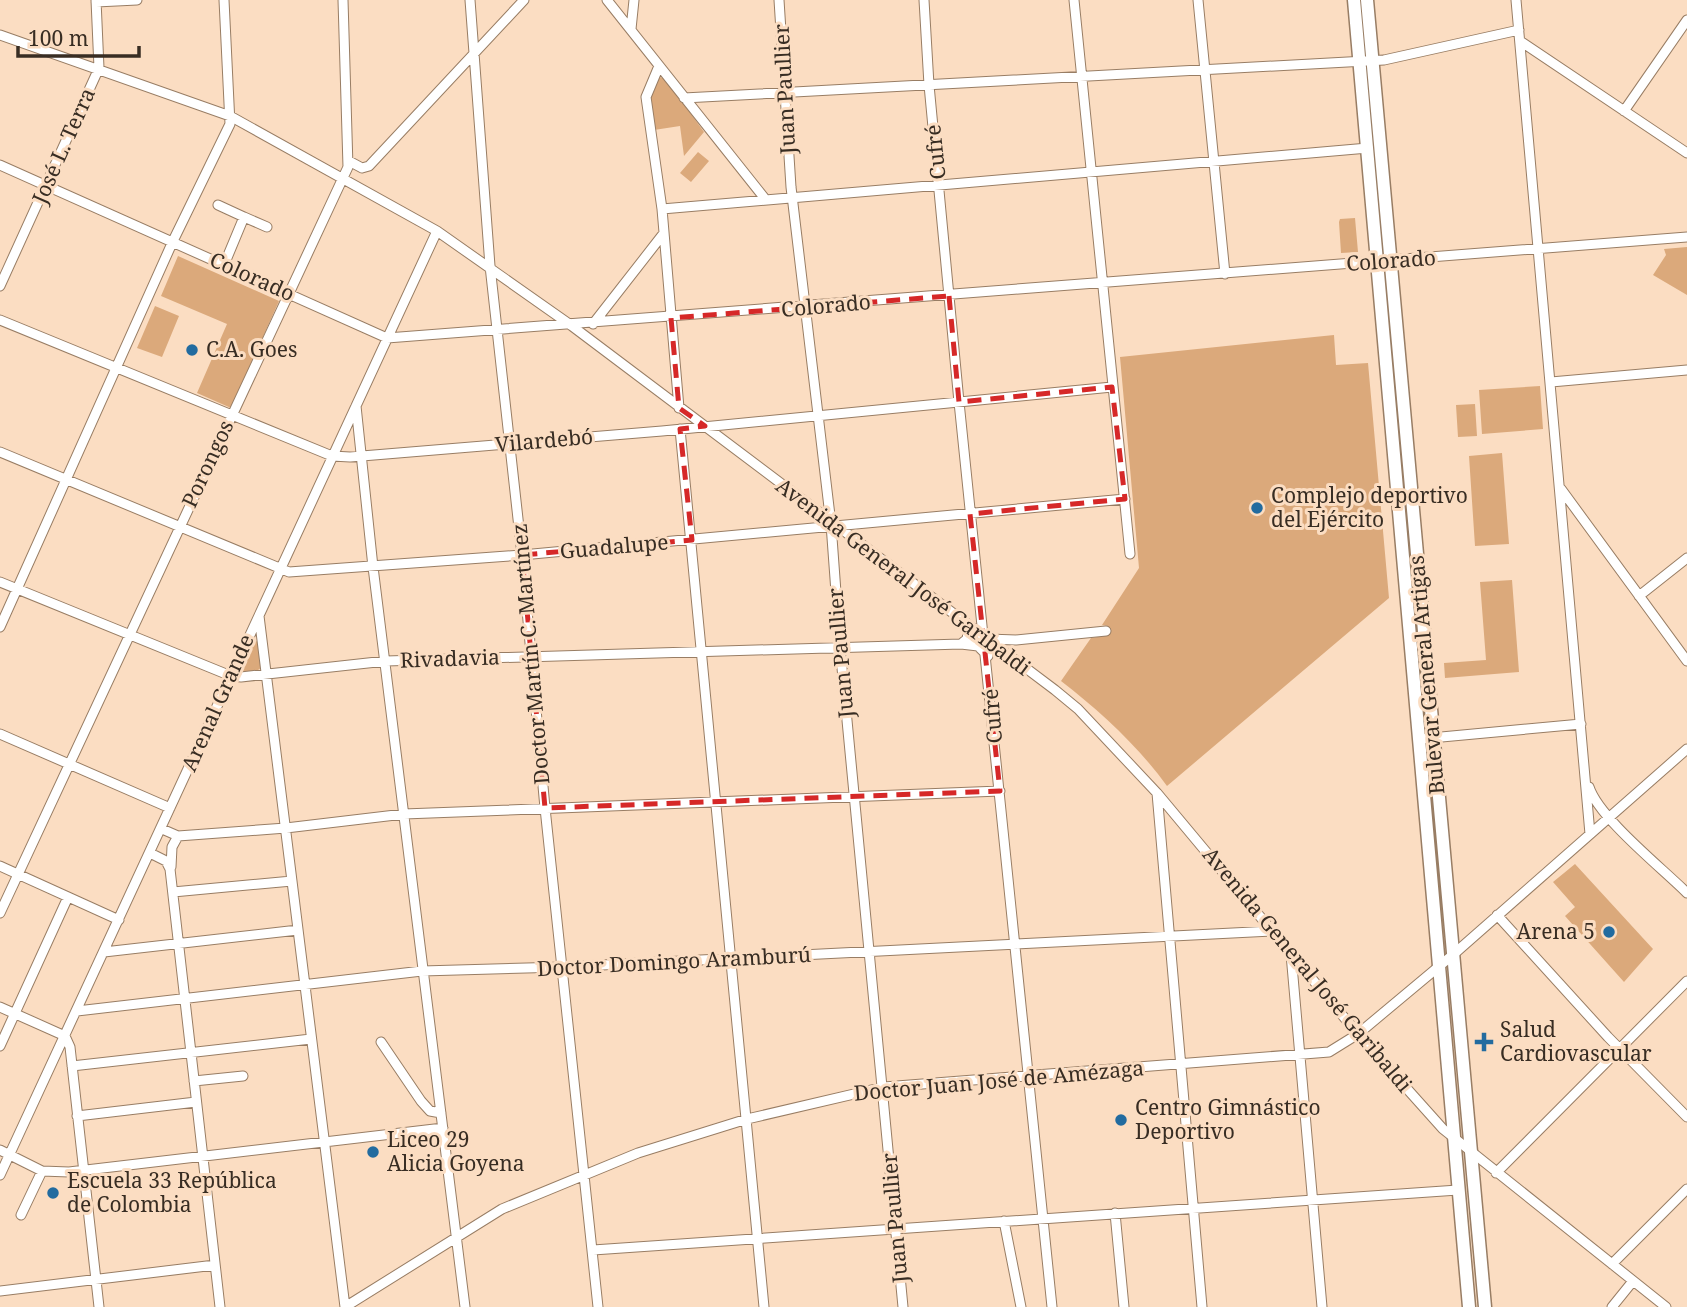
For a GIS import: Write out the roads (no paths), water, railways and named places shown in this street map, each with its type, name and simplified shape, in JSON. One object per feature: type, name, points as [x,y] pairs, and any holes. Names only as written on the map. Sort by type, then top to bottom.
[{"type":"main road","name":"Bulevar General Artigas","points":[[1354,0],[1366,61],[1426,738],[1439,967],[1469,1307]]},
{"type":"main road","name":"Bulevar General Artigas","points":[[1367,0],[1367,148],[1384,261]]},
{"type":"main road","name":"Bulevar General Artigas","points":[[1426,738],[1455,953],[1485,1307]]},
{"type":"main road","points":[[1439,967],[1448,973],[1452,1012],[1462,1030]]},
{"type":"main road","points":[[1450,1084],[1457,1096],[1461,1135],[1471,1153]]},
{"type":"main road","points":[[1453,1137],[1464,1156],[1474,1252],[1481,1269]]},
{"type":"street","points":[[96,1],[137,0]]},
{"type":"street","points":[[0,627],[173,241],[230,124],[224,0]]},
{"type":"street","name":"Porongos","points":[[0,913],[343,176],[349,160],[343,0]]},
{"type":"street","name":"Doctor Martín C. Martínez","points":[[470,0],[490,266],[523,555],[545,808],[586,1174],[598,1307]]},
{"type":"street","points":[[349,160],[362,169],[369,166],[524,0]]},
{"type":"street","points":[[607,0],[766,200]]},
{"type":"street","points":[[631,29],[634,0]]},
{"type":"street","name":"Juan Paullier","points":[[779,0],[792,197],[831,524],[840,647],[904,1307]]},
{"type":"street","name":"Cufré","points":[[924,0],[929,85],[959,402],[988,656],[1052,1307]]},
{"type":"street","points":[[1074,0],[1130,554]]},
{"type":"street","points":[[1198,0],[1225,274]]},
{"type":"street","points":[[1524,0],[1516,5],[1590,834]]},
{"type":"street","name":"José L. Terra","points":[[0,286],[99,68],[96,1]]},
{"type":"street","points":[[1624,111],[1687,20]]},
{"type":"street","points":[[684,98],[1366,61],[1519,30]]},
{"type":"street","name":"Avenida General José Garibaldi","points":[[0,35],[230,116],[343,176],[436,231],[490,266],[572,326],[1078,709],[1157,793],[1358,1034],[1453,1137],[1666,1307]]},
{"type":"street","points":[[1520,41],[1687,153]]},
{"type":"street","points":[[659,66],[646,97],[662,209],[679,408]]},
{"type":"street","points":[[662,209],[1367,148]]},
{"type":"street","name":"Colorado","points":[[0,165],[387,338],[806,308],[1687,237]]},
{"type":"street","points":[[218,205],[267,227]]},
{"type":"street","points":[[224,265],[244,217]]},
{"type":"street","name":"Arenal Grande","points":[[0,1175],[4,1152],[65,1037],[436,231]]},
{"type":"street","points":[[593,324],[664,233]]},
{"type":"street","name":"Vilardebó","points":[[0,320],[332,456],[361,457],[680,429],[1112,387]]},
{"type":"street","points":[[1551,382],[1687,370]]},
{"type":"street","points":[[356,404],[373,567],[465,1307]]},
{"type":"street","points":[[680,429],[764,1307]]},
{"type":"street","name":"Guadalupe","points":[[0,452],[289,572],[523,555],[831,524],[1125,499]]},
{"type":"street","points":[[1560,488],[1687,661]]},
{"type":"street","points":[[1639,596],[1687,558]]},
{"type":"street","name":"Rivadavia","points":[[0,582],[231,676],[266,675],[386,661],[840,647],[961,644],[978,646],[988,656]]},
{"type":"street","points":[[259,614],[345,1307]]},
{"type":"street","points":[[961,644],[967,639],[969,626]]},
{"type":"street","points":[[986,639],[1016,640],[1106,631]]},
{"type":"street","points":[[1011,658],[1016,640]]},
{"type":"street","points":[[1426,738],[1581,724]]},
{"type":"street","points":[[0,734],[170,808]]},
{"type":"street","name":"Doctor Juan José de Amézaga","points":[[345,1307],[502,1209],[638,1153],[747,1119],[884,1087],[1181,1066],[1329,1052],[1358,1034],[1439,967],[1687,749]]},
{"type":"street","points":[[1587,781],[1594,800],[1610,818],[1687,892]]},
{"type":"street","points":[[162,829],[178,836],[286,828],[404,814],[1000,791]]},
{"type":"street","points":[[1157,793],[1202,1307]]},
{"type":"street","points":[[178,836],[170,869],[220,1307]]},
{"type":"street","points":[[150,853],[166,862],[170,869]]},
{"type":"street","points":[[0,866],[119,920]]},
{"type":"street","points":[[173,892],[292,881]]},
{"type":"street","points":[[0,1046],[68,897]]},
{"type":"street","points":[[1497,915],[1619,1048],[1687,1117]]},
{"type":"street","points":[[104,952],[299,930]]},
{"type":"street","name":"Doctor Domingo Aramburú","points":[[77,1011],[422,971],[871,953],[1273,932]]},
{"type":"street","points":[[1291,954],[1322,1307]]},
{"type":"street","points":[[1496,1172],[1687,981]]},
{"type":"street","points":[[0,1007],[65,1037],[72,1066],[99,1307]]},
{"type":"street","points":[[72,1066],[311,1039]]},
{"type":"street","points":[[381,1042],[421,1101],[430,1111],[441,1113]]},
{"type":"street","points":[[1448,1065],[1464,1063]]},
{"type":"street","points":[[194,1081],[243,1076]]},
{"type":"street","points":[[77,1116],[196,1102]]},
{"type":"street","points":[[4,1152],[42,1171],[85,1171],[443,1128]]},
{"type":"street","points":[[21,1214],[42,1171]]},
{"type":"street","points":[[1612,1264],[1687,1189]]},
{"type":"street","points":[[593,1250],[1458,1190]]},
{"type":"street","points":[[1115,1213],[1124,1307]]},
{"type":"street","points":[[1004,1221],[1021,1307]]},
{"type":"street","points":[[0,1291],[215,1265]]},
{"type":"street","points":[[1612,1307],[1633,1281]]},
{"type":"place","name":"C.A. Goes","points":[[192,350]]},
{"type":"place","name":"Complejo deportivo del Ejército","points":[[1257,508]]},
{"type":"place","name":"Arena 5","points":[[1609,932]]},
{"type":"place","name":"Salud Cardiovascular","points":[[1484,1042]]},
{"type":"place","name":"Centro Gimnástico Deportivo","points":[[1121,1120]]},
{"type":"place","name":"Liceo 29 Alicia Goyena","points":[[373,1152]]},
{"type":"place","name":"Escuela 33 República de Colombia","points":[[53,1193]]}]
